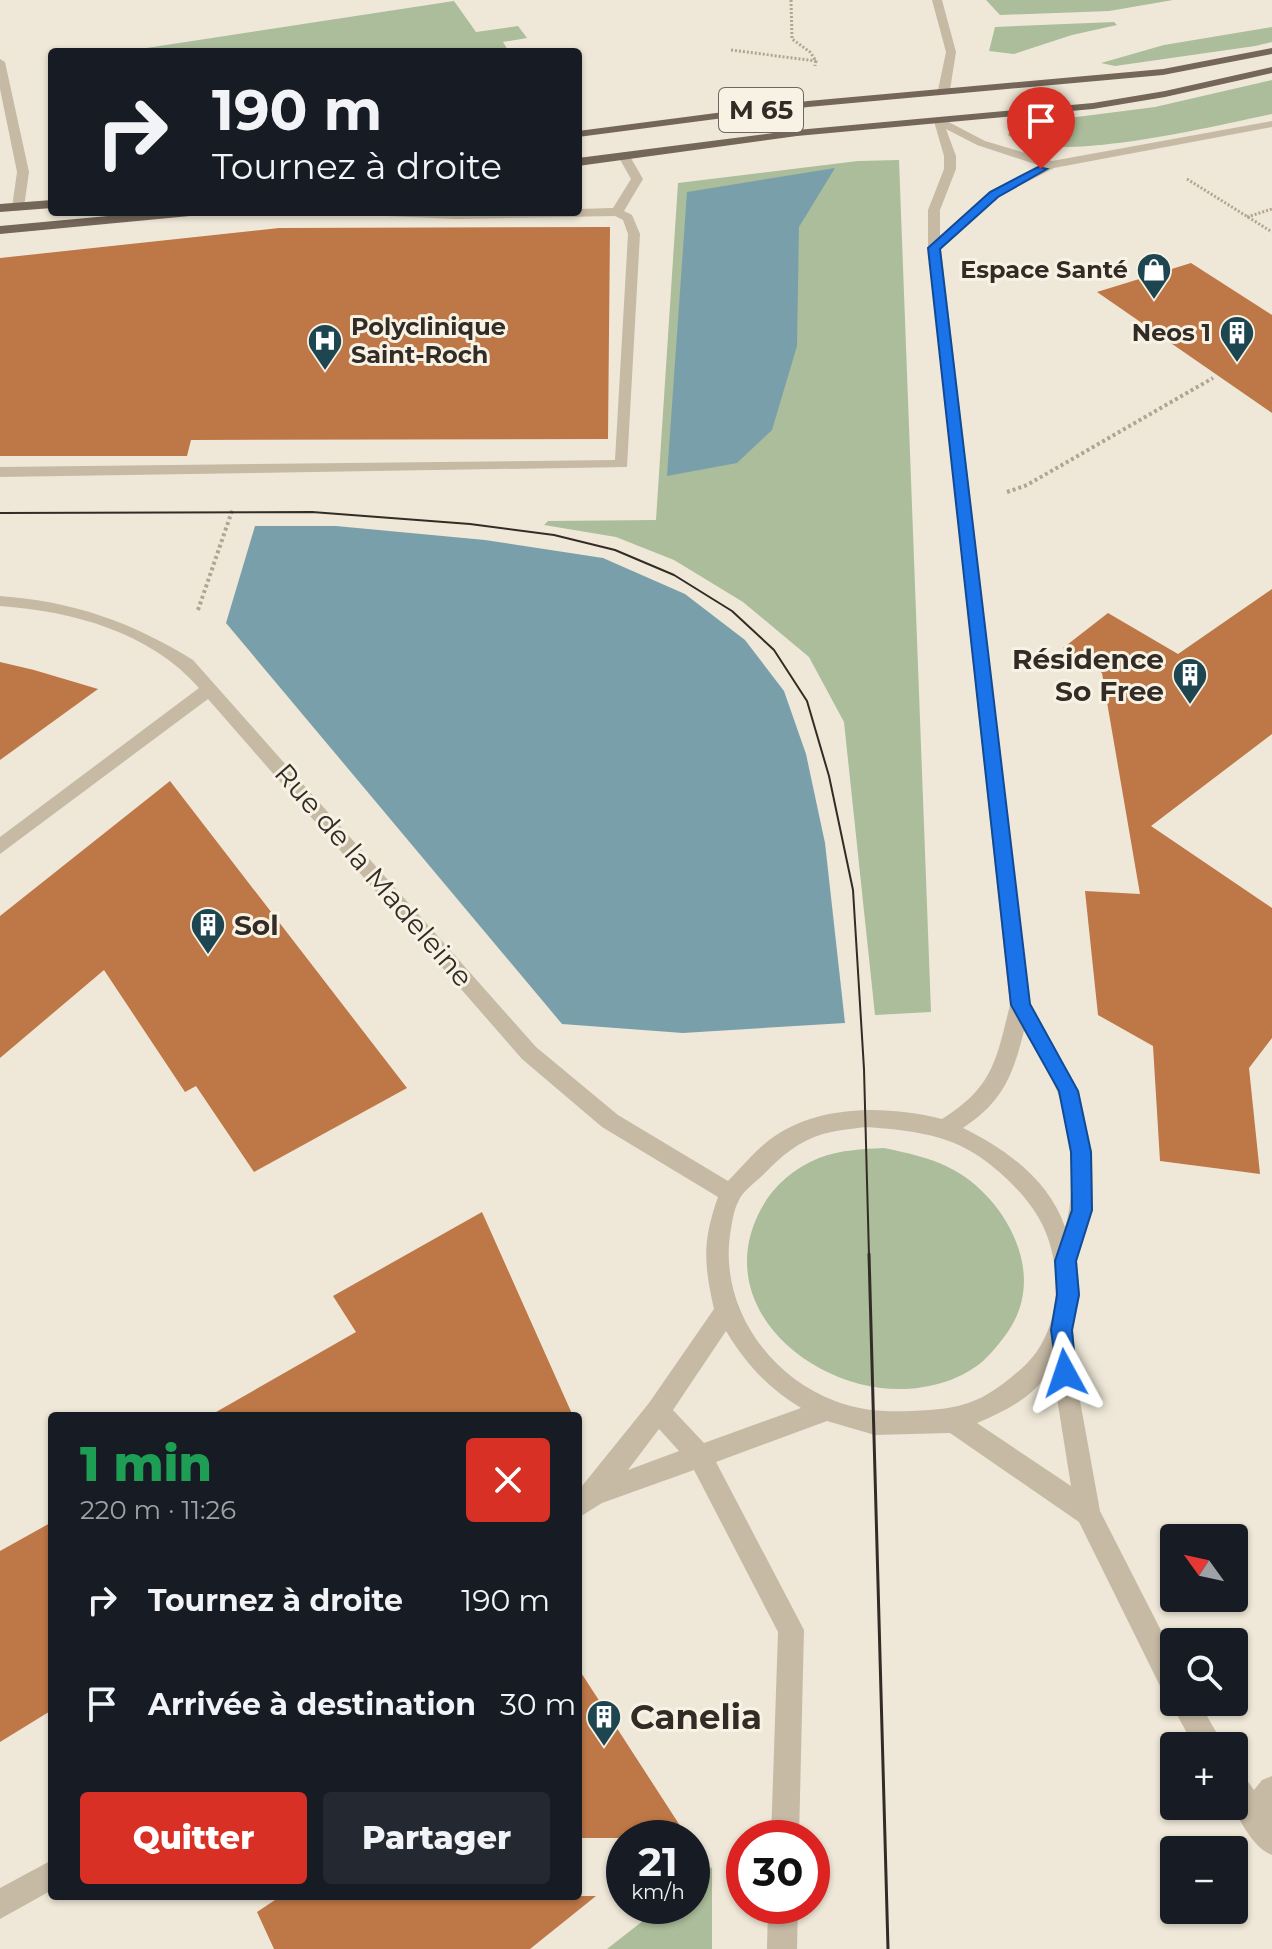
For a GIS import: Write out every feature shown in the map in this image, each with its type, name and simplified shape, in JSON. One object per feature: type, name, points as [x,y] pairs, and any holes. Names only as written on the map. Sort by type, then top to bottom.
[{"type":"main road","name":"M 65","points":[[582,134],[944,90],[1043,85],[1163,72],[1272,51]]},
{"type":"main road","name":"M 65","points":[[582,161],[797,133],[1093,106],[1165,94],[1272,70]]},
{"type":"main road","points":[[937,120],[944,90]]},
{"type":"main road","points":[[0,208],[48,204]]},
{"type":"main road","points":[[0,230],[148,216]]},
{"type":"street","points":[[937,0],[951,52],[944,90]]},
{"type":"street","points":[[0,62],[23,172],[18,207]]},
{"type":"street","points":[[937,120],[981,143],[1051,165]]},
{"type":"street","points":[[937,120],[950,156],[950,169],[934,210],[934,248],[1020,1005],[1003,1073],[974,1110],[944,1129]]},
{"type":"street","points":[[934,248],[994,194],[1051,165],[1272,124]]},
{"type":"street","points":[[617,212],[637,179],[624,156]]},
{"type":"street","points":[[0,472],[622,464],[634,234],[628,218],[617,212],[582,213]]},
{"type":"street","name":"Rue de la Madeleine","points":[[0,601],[49,606],[96,617],[143,635],[187,664],[529,1053],[610,1121],[730,1193]]},
{"type":"street","points":[[0,847],[211,688]]},
{"type":"street","points":[[1020,1005],[1068,1091],[1081,1152],[1082,1210],[1066,1261]]},
{"type":"street","points":[[1061,1330],[1038,1370],[1002,1401],[954,1421],[940,1424],[875,1424],[827,1410],[786,1386],[753,1355],[726,1311],[715,1262],[722,1217],[730,1193],[777,1146],[818,1126],[865,1118],[922,1123],[944,1129],[987,1150],[1024,1181],[1051,1218],[1066,1261],[1068,1295],[1061,1330],[1067,1395],[1088,1513],[1160,1656]]},
{"type":"street","points":[[586,1500],[658,1411],[726,1311]]},
{"type":"street","points":[[586,1500],[827,1410]]},
{"type":"street","points":[[658,1411],[700,1456],[791,1630],[786,1820]]},
{"type":"street","points":[[954,1421],[1088,1513]]},
{"type":"street","points":[[1251,1815],[1272,1790]]},
{"type":"street","points":[[1248,1810],[1272,1841]]},
{"type":"street","points":[[0,1904],[48,1876]]},
{"type":"street","points":[[782,1949],[783,1924]]},
{"type":"path","points":[[791,0],[792,39],[810,52],[816,61],[813,74]]},
{"type":"path","points":[[731,50],[816,61]]},
{"type":"path","points":[[1149,148],[1179,174],[1272,232]]},
{"type":"path","points":[[1246,217],[1272,209]]},
{"type":"path","points":[[962,494],[1004,493],[1027,485],[1213,378]]},
{"type":"path","points":[[198,610],[237,500]]},
{"type":"green space","points":[[986,0],[1173,0],[1109,11],[1000,15]]},
{"type":"green space","points":[[454,1],[476,32],[518,26],[527,38],[503,42],[507,48],[146,48]]},
{"type":"green space","points":[[1114,22],[1117,25],[1072,35],[1014,54],[989,51],[995,27]]},
{"type":"green space","points":[[1272,27],[1272,42],[1255,46],[1115,66],[1101,63],[1164,45]]},
{"type":"green space","points":[[1272,80],[1272,114],[1215,126],[1136,141],[1058,147],[1028,144],[1008,135],[1022,124],[1155,107]]},
{"type":"green space","points":[[899,160],[931,1012],[875,1015],[844,722],[809,657],[743,602],[674,560],[616,537],[544,525],[548,521],[656,520],[678,183],[858,161]]},
{"type":"green space","points":[[884,1148],[940,1164],[966,1177],[996,1207],[1008,1225],[1023,1266],[1024,1286],[1020,1307],[1000,1343],[973,1369],[951,1380],[928,1386],[904,1389],[869,1386],[836,1376],[805,1359],[778,1336],[759,1309],[748,1278],[748,1245],[761,1209],[778,1185],[793,1172],[819,1158],[859,1149]]},
{"type":"green space","points":[[712,1867],[712,1949],[607,1949],[639,1924],[710,1924]]},
{"type":"water","points":[[835,168],[799,227],[797,346],[772,430],[737,463],[667,476],[687,192]]},
{"type":"water","points":[[255,526],[336,526],[485,540],[603,558],[685,594],[745,640],[784,691],[806,754],[825,843],[845,1023],[683,1033],[562,1024],[226,623]]},
{"type":"building","name":"Polyclinique Saint-Roch","points":[[610,227],[608,439],[191,440],[187,456],[0,456],[0,258],[279,228]]},
{"type":"building","name":"Neos 1","points":[[1191,263],[1272,315],[1272,413],[1097,292]]},
{"type":"building","points":[[1272,589],[1272,734],[1151,826],[1272,908],[1272,1038],[1249,1068],[1260,1174],[1160,1161],[1153,1046],[1098,1015],[1085,891],[1140,894],[1102,673],[1063,648],[1108,613],[1178,654]]},
{"type":"building","points":[[0,662],[34,670],[98,689],[0,760]]},
{"type":"building","name":"Sol","points":[[170,781],[407,1088],[254,1172],[196,1086],[185,1092],[104,970],[0,1058],[0,916]]},
{"type":"building","points":[[482,1212],[571,1412],[216,1412],[356,1332],[333,1296]]},
{"type":"building","points":[[48,1524],[48,1712],[0,1742],[0,1551]]},
{"type":"building","points":[[582,1674],[676,1820],[606,1820],[606,1838],[582,1838]]},
{"type":"building","points":[[582,1896],[596,1896],[530,1949],[274,1949],[257,1912],[275,1900],[582,1900]]},
{"type":"tram line","points":[[0,513],[312,512],[470,524],[554,535],[615,550],[674,575],[732,611],[774,650],[807,701],[829,776],[853,890],[864,1069],[869,1256]]},
{"type":"tram line","points":[[869,1254],[888,1949]]},
{"type":"place","name":"Espace Santé","points":[[1154,301]]},
{"type":"place","name":"Neos 1","points":[[1237,364]]},
{"type":"place","name":"Polyclinique Saint-Roch","points":[[325,372]]},
{"type":"place","name":"Résidence So Free","points":[[1190,706]]},
{"type":"place","name":"Sol","points":[[208,956]]},
{"type":"place","name":"Canelia","points":[[604,1748]]},
{"type":"route","points":[[1041,169],[994,194],[934,248],[1020,1005],[1068,1091],[1081,1152],[1082,1210],[1066,1261],[1068,1295],[1061,1330],[1065,1373]]}]
